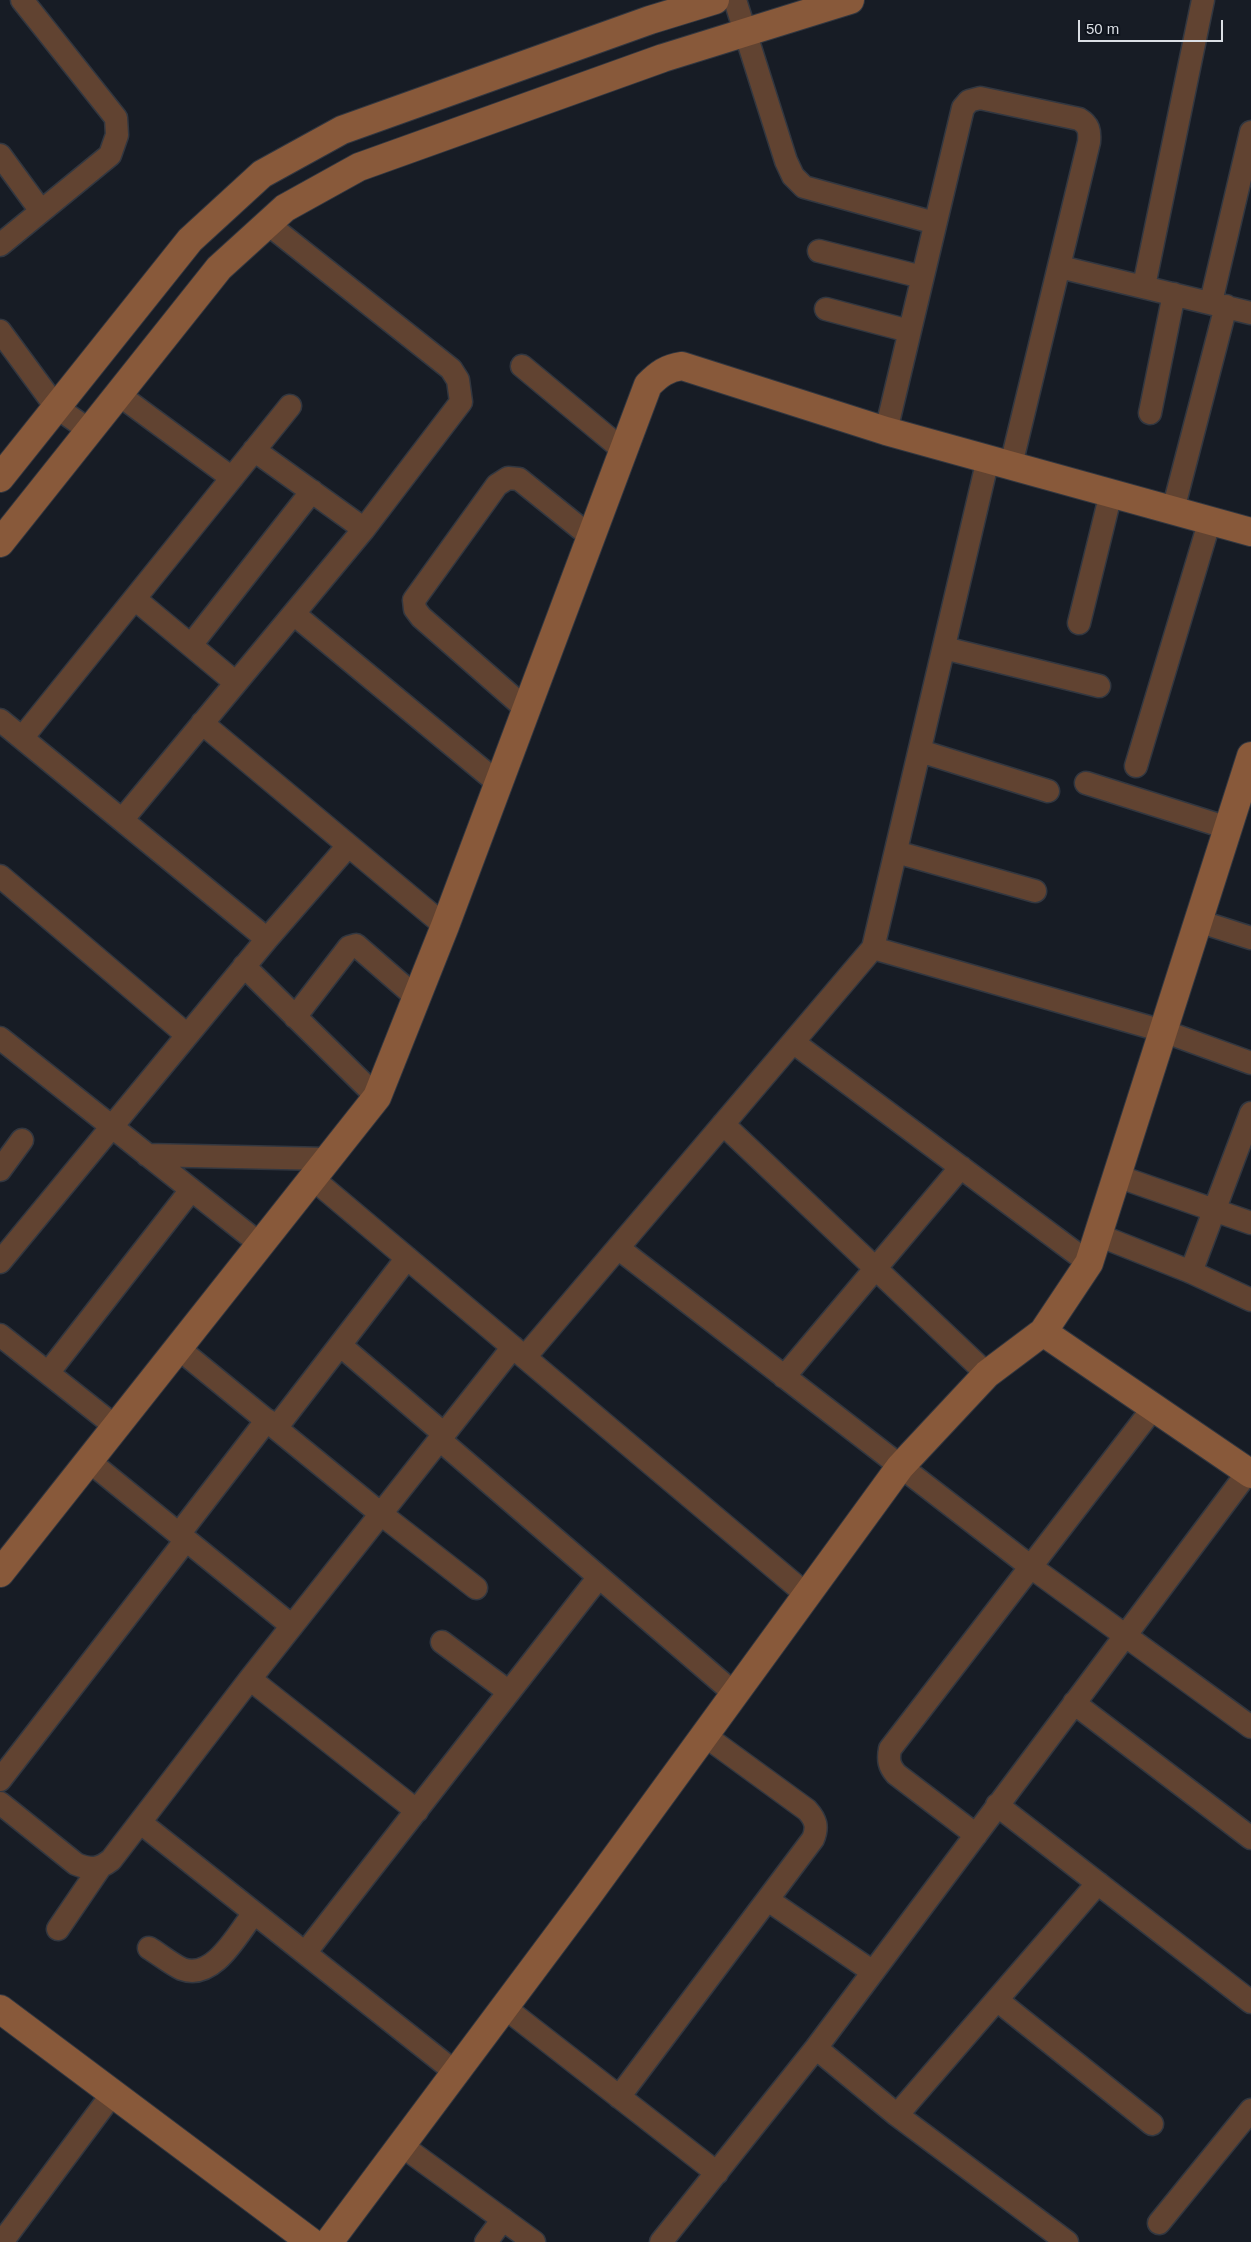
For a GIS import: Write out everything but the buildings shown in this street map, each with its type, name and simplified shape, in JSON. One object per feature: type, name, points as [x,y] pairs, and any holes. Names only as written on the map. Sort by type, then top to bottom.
[{"type":"street","points":[[0,245],[110,155],[117,135],[116,118],[22,0]]},
{"type":"street","points":[[0,478],[190,240],[262,174],[342,130],[650,20],[715,0]]},
{"type":"street","points":[[735,0],[786,161],[793,176],[804,188],[935,223]]},
{"type":"street","points":[[0,543],[219,268],[285,208],[359,167],[663,58],[850,0]]},
{"type":"street","points":[[1144,286],[1203,0]]},
{"type":"street","points":[[58,1929],[99,1869],[111,1860],[141,1823],[250,1679],[442,1437],[519,1352],[618,1248],[873,948],[944,648],[1060,267],[1090,142],[1090,132],[1086,124],[1079,119],[980,98],[969,100],[963,108],[886,431]]},
{"type":"street","points":[[1173,510],[1218,304],[1251,132]]},
{"type":"street","points":[[0,155],[41,211]]},
{"type":"street","points":[[122,820],[364,529],[460,402],[458,380],[451,369],[268,224]]},
{"type":"street","points":[[819,250],[922,277]]},
{"type":"street","points":[[1060,267],[1251,312]]},
{"type":"street","points":[[1150,413],[1174,294]]},
{"type":"street","points":[[826,309],[910,331]]},
{"type":"street","points":[[0,331],[56,407],[89,430]]},
{"type":"street","points":[[522,366],[623,450]]},
{"type":"street","points":[[0,1573],[377,1097],[417,998],[648,385],[658,374],[670,367],[682,366],[886,431],[1251,532]]},
{"type":"street","points":[[118,394],[232,478]]},
{"type":"street","points":[[22,738],[290,406]]},
{"type":"street","points":[[254,450],[364,529]]},
{"type":"street","points":[[526,709],[421,617],[415,610],[414,600],[497,485],[508,478],[519,479],[591,537]]},
{"type":"street","points":[[190,645],[312,491]]},
{"type":"street","points":[[1078,623],[1111,492]]},
{"type":"street","points":[[1136,766],[1210,520]]},
{"type":"street","points":[[135,599],[236,683]]},
{"type":"street","points":[[294,614],[498,783]]},
{"type":"street","points":[[944,648],[1099,686]]},
{"type":"street","points":[[0,720],[267,939]]},
{"type":"street","points":[[202,723],[444,926]]},
{"type":"street","points":[[920,751],[1048,791]]},
{"type":"street","points":[[329,2242],[735,1694],[900,1467],[987,1374],[1043,1332],[1089,1263],[1251,756]]},
{"type":"street","points":[[1086,784],[1228,828]]},
{"type":"street","points":[[0,1262],[244,966],[348,846]]},
{"type":"street","points":[[896,852],[1035,891]]},
{"type":"street","points":[[0,876],[187,1035]]},
{"type":"street","points":[[1198,921],[1251,938]]},
{"type":"street","points":[[295,1017],[342,955],[349,947],[356,945],[417,998]]},
{"type":"street","points":[[873,948],[1163,1031],[1251,1063]]},
{"type":"street","points":[[244,966],[377,1097]]},
{"type":"street","points":[[0,1038],[260,1244]]},
{"type":"street","points":[[793,1042],[1089,1263]]},
{"type":"street","points":[[1191,1272],[1251,1114]]},
{"type":"street","points":[[723,1124],[987,1374]]},
{"type":"street","points":[[0,1170],[22,1140]]},
{"type":"street","points":[[147,1155],[320,1169],[407,1258],[807,1595]]},
{"type":"street","points":[[784,1377],[961,1167]]},
{"type":"street","points":[[1117,1176],[1251,1223]]},
{"type":"street","points":[[48,1373],[192,1190]]},
{"type":"street","points":[[1098,1235],[1191,1272],[1251,1300]]},
{"type":"street","points":[[618,1248],[1031,1567],[1251,1727]]},
{"type":"street","points":[[0,1780],[182,1537],[271,1424],[340,1345],[407,1258]]},
{"type":"street","points":[[661,2242],[816,2048],[1124,1636],[1249,1473],[1043,1332]]},
{"type":"street","points":[[0,1335],[116,1427]]},
{"type":"street","points":[[340,1345],[599,1577],[735,1694]]},
{"type":"street","points":[[178,1348],[381,1514],[476,1588]]},
{"type":"street","points":[[976,1835],[896,1774],[891,1768],[888,1759],[890,1749],[1154,1407]]},
{"type":"street","points":[[89,1461],[292,1626]]},
{"type":"street","points":[[305,1954],[599,1577]]},
{"type":"street","points":[[442,1642],[510,1692]]},
{"type":"street","points":[[250,1679],[417,1811]]},
{"type":"street","points":[[1074,1703],[1251,1838]]},
{"type":"street","points":[[619,2097],[768,1900],[813,1839],[817,1829],[813,1817],[704,1735]]},
{"type":"street","points":[[0,1803],[76,1864],[88,1869],[99,1869]]},
{"type":"street","points":[[998,1805],[1098,1883],[1248,1993]]},
{"type":"street","points":[[141,1823],[455,2072]]},
{"type":"street","points":[[898,2114],[1098,1883]]},
{"type":"street","points":[[768,1900],[873,1972]]},
{"type":"street","points":[[149,1948],[181,1968],[190,1971],[201,1970],[219,1957],[254,1913]]},
{"type":"street","points":[[996,2000],[1152,2124]]},
{"type":"street","points":[[504,2007],[717,2173]]},
{"type":"street","points":[[0,2009],[311,2242]]},
{"type":"street","points":[[816,2048],[898,2114],[1067,2242]]},
{"type":"street","points":[[2,2242],[113,2094]]},
{"type":"street","points":[[1159,2223],[1251,2110]]},
{"type":"street","points":[[401,2145],[534,2242]]},
{"type":"street","points":[[486,2242],[503,2219]]}]
